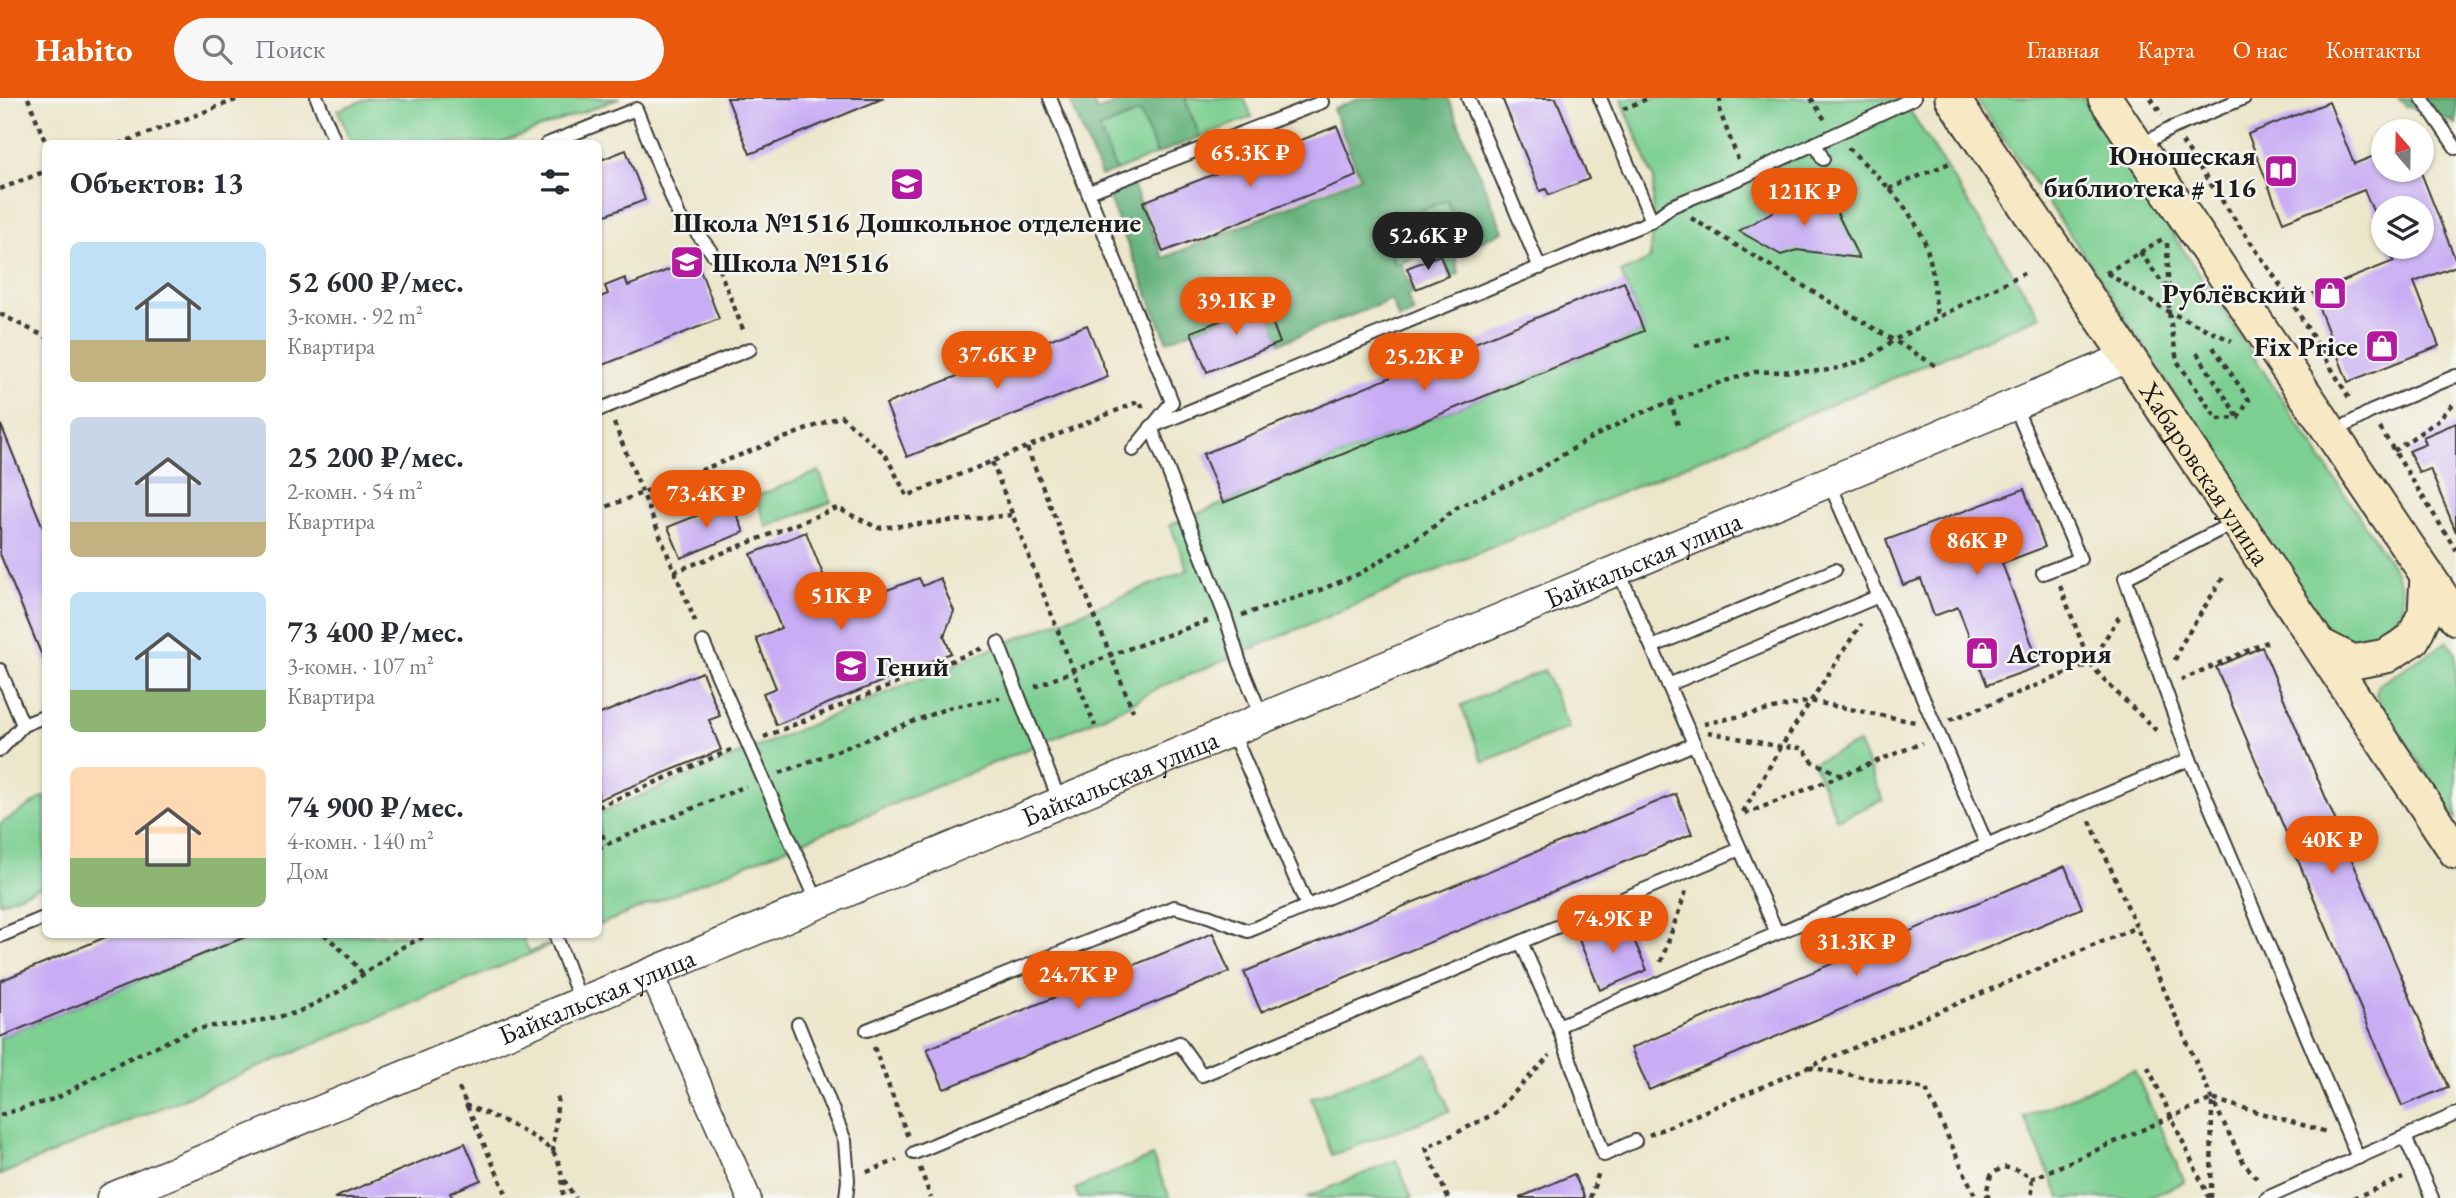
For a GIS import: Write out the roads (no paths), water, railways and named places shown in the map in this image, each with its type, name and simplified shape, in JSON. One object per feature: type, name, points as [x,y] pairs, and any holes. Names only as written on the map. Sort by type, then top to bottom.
[{"type":"main road","name":"Хабаровская улица","points":[[1952,98],[2238,521],[2456,852]]},
{"type":"main road","points":[[2105,98],[2456,618]]},
{"type":"main road","points":[[2320,645],[2353,662],[2386,656],[2413,639],[2425,613],[2427,575]]},
{"type":"street","name":"Байкальская улица","points":[[112,1198],[2128,357]]},
{"type":"street","points":[[651,973],[749,1198]]},
{"type":"lane","points":[[317,98],[333,140]]},
{"type":"lane","points":[[1050,98],[1172,402],[1133,450]]},
{"type":"lane","points":[[1468,98],[1540,268]]},
{"type":"lane","points":[[1600,98],[1652,221]]},
{"type":"lane","points":[[1151,427],[1652,221],[1672,206],[1745,176],[1914,98]]},
{"type":"lane","points":[[2137,147],[2172,128],[2244,98]]},
{"type":"lane","points":[[2422,98],[2456,148]]},
{"type":"lane","points":[[1089,192],[1322,102]]},
{"type":"lane","points":[[557,140],[636,109],[680,218],[694,229],[713,254]]},
{"type":"lane","points":[[1815,143],[1823,159]]},
{"type":"lane","points":[[603,408],[750,349]]},
{"type":"lane","points":[[2331,433],[2370,412],[2456,376]]},
{"type":"lane","points":[[2014,404],[2080,559],[2048,571]]},
{"type":"lane","points":[[1151,427],[1225,615],[1240,663],[1262,718]]},
{"type":"lane","points":[[1829,481],[1987,845]]},
{"type":"lane","points":[[2238,521],[2125,578],[2190,759],[2358,1158]]},
{"type":"lane","points":[[1618,570],[1777,933]]},
{"type":"lane","points":[[1652,647],[1835,570]]},
{"type":"lane","points":[[1668,685],[1879,596]]},
{"type":"lane","points":[[704,642],[818,903]]},
{"type":"lane","points":[[998,642],[1060,802]]},
{"type":"lane","points":[[0,670],[23,725]]},
{"type":"lane","points":[[0,750],[23,725],[42,718]]},
{"type":"lane","points":[[1232,731],[1307,906]]},
{"type":"lane","points":[[867,1030],[1174,907],[1248,931],[1694,744]]},
{"type":"lane","points":[[1558,1026],[2190,759]]},
{"type":"lane","points":[[915,1153],[1179,1042],[1202,1076],[1740,849]]},
{"type":"lane","points":[[0,936],[42,919]]},
{"type":"lane","points":[[557,938],[581,1002]]},
{"type":"lane","points":[[1521,942],[1558,1026],[1604,1155],[1635,1141]]},
{"type":"lane","points":[[798,1024],[845,1141],[848,1180],[846,1198]]},
{"type":"lane","points":[[2269,1197],[2456,1114]]},
{"type":"lane","points":[[2405,1137],[2432,1198]]},
{"type":"place","name":"Юношеская библиотека # 116","points":[[2281,171]]},
{"type":"place","name":"Школа №1516 Дошкольное отделение","points":[[907,184]]},
{"type":"place","name":"Школа №1516","points":[[687,262]]},
{"type":"place","name":"Рублёвский","points":[[2330,293]]},
{"type":"place","name":"Fix Price","points":[[2382,346]]},
{"type":"place","name":"Астория","points":[[1982,653]]},
{"type":"place","name":"Гений","points":[[851,666]]}]
